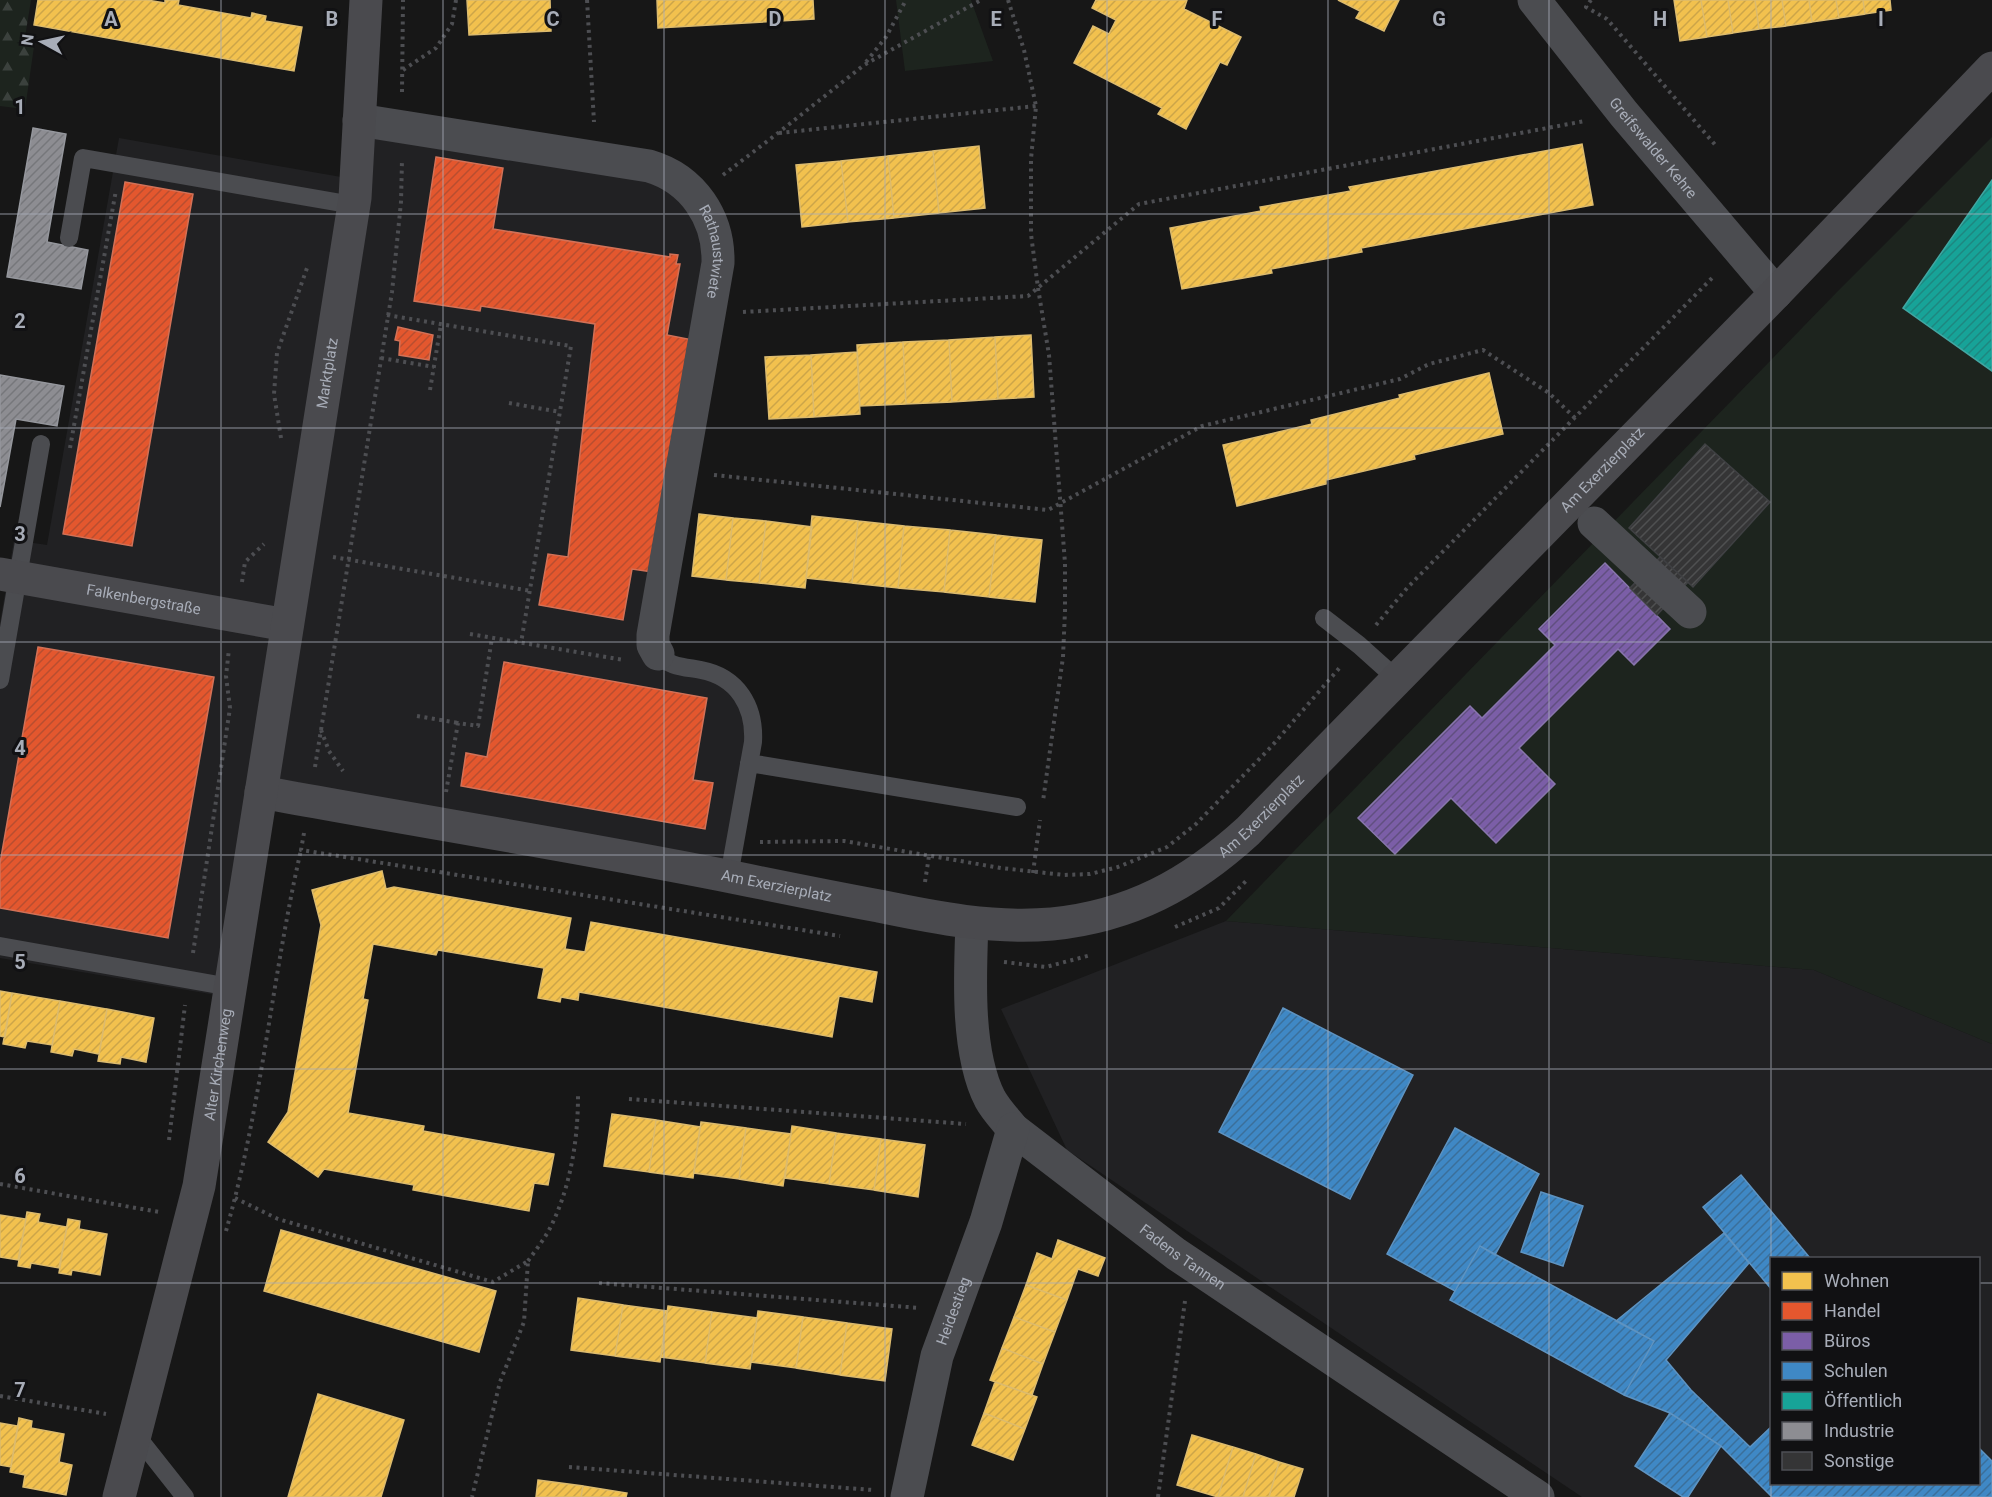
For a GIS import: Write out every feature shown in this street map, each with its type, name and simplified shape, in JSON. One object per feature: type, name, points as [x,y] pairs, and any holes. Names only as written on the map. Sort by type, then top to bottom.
[{"type":"street","name":"Marktplatz","points":[[287,625],[353,206],[366,0]]},
{"type":"street","name":"Greifswalder Kehre","points":[[1534,0],[1624,114],[1776,293]]},
{"type":"street","name":"Am Exerzierplatz","points":[[261,792],[729,876],[920,915],[972,923],[1026,926],[1082,919],[1136,904],[1174,886],[1219,858],[1248,831],[1776,293],[1992,68]]},
{"type":"street","name":"Rathaustwiete","points":[[360,120],[658,169],[675,177],[695,195],[706,210],[716,236],[718,263],[653,645],[645,658]]},
{"type":"street","points":[[1594,523],[1690,612]]},
{"type":"street","name":"Falkenbergstraße","points":[[9,576],[287,625]]},
{"type":"street","name":"Alter Kirchenweg","points":[[119,1497],[199,1186],[287,625]]},
{"type":"street","name":"Fadens Tannen","points":[[972,923],[973,1032],[984,1082],[990,1098],[1006,1121],[1190,1264],[1538,1497]]},
{"type":"street","name":"Heidestieg","points":[[907,1495],[937,1356],[986,1222],[1006,1121]]},
{"type":"lane","points":[[69,238],[83,158],[353,206]]},
{"type":"lane","points":[[0,680],[9,576],[41,444]]},
{"type":"lane","points":[[1324,618],[1398,680]]},
{"type":"lane","points":[[645,658],[716,674],[739,690],[749,708],[753,721],[753,742],[729,876]]},
{"type":"lane","points":[[749,763],[1017,807]]},
{"type":"lane","points":[[0,946],[230,987]]},
{"type":"lane","points":[[138,1428],[185,1497]]},
{"type":"path","points":[[321,729],[381,358],[401,202],[403,0]]},
{"type":"path","points":[[403,70],[436,48],[452,24],[456,0]]},
{"type":"path","points":[[587,0],[596,157]]},
{"type":"path","points":[[864,65],[886,36],[906,0]]},
{"type":"path","points":[[695,195],[778,134],[864,65],[981,0]]},
{"type":"path","points":[[1008,0],[1024,50],[1036,106],[1031,159],[1030,209],[1038,288],[1049,355],[1065,575],[1065,634],[1061,681],[1043,805]]},
{"type":"path","points":[[1591,0],[1586,7],[1607,19],[1717,147]]},
{"type":"path","points":[[778,134],[1036,106]]},
{"type":"path","points":[[710,313],[1028,296],[1139,204],[1624,114]]},
{"type":"path","points":[[69,454],[120,164]]},
{"type":"path","points":[[282,441],[274,394],[277,353],[308,268]]},
{"type":"path","points":[[387,315],[571,346],[521,643]]},
{"type":"path","points":[[430,390],[441,324]]},
{"type":"path","points":[[682,472],[1048,510],[1202,426],[1400,379],[1429,363],[1483,350],[1549,393],[1575,418]]},
{"type":"path","points":[[381,358],[434,367]]},
{"type":"path","points":[[509,403],[560,412]]},
{"type":"path","points":[[245,562],[264,544],[268,533]]},
{"type":"path","points":[[348,560],[531,591]]},
{"type":"path","points":[[470,634],[521,643],[645,658]]},
{"type":"path","points":[[417,716],[478,726],[492,638]]},
{"type":"path","points":[[169,1142],[189,980],[230,708],[226,676],[229,650]]},
{"type":"path","points":[[445,802],[458,723]]},
{"type":"path","points":[[1033,873],[1041,816]]},
{"type":"path","points":[[235,1198],[278,1219],[493,1282],[528,1261],[549,1231],[568,1182],[578,1122],[578,1096]]},
{"type":"path","points":[[629,1099],[967,1124],[1006,1121]]},
{"type":"path","points":[[0,1184],[160,1212],[161,1201]]},
{"type":"path","points":[[472,1497],[500,1382],[524,1322],[528,1261]]},
{"type":"path","points":[[1158,1497],[1190,1264]]},
{"type":"path","points":[[599,1283],[954,1310]]},
{"type":"path","points":[[0,1396],[105,1414],[138,1428]]},
{"type":"path","points":[[102,1424],[108,1403]]},
{"type":"path","points":[[569,1467],[907,1495]]},
{"type":"shaded area","points":[[373,125],[640,167],[708,219],[651,646],[715,676],[749,715],[728,872],[258,786],[222,996],[0,958],[0,623],[14,540],[47,545],[119,138],[364,181]]},
{"type":"shaded area","points":[[1226,921],[1814,970],[1992,1044],[1992,1497],[1582,1497],[1067,1150],[1001,1009]]},
{"type":"green space","points":[[0,0],[31,0],[25,37],[35,39],[25,109],[0,106]]},
{"type":"green space","points":[[896,0],[971,0],[993,61],[905,71]]},
{"type":"green space","points":[[1992,137],[1992,1044],[1814,970],[1226,921],[1836,293]]},
{"type":"building: Wohnen","points":[[38,0],[147,0],[165,3],[165,0],[179,0],[178,5],[251,18],[252,13],[266,16],[265,21],[302,27],[294,71],[34,25]]},
{"type":"building: Wohnen","points":[[467,0],[550,0],[551,31],[469,35]]},
{"type":"building: Wohnen","points":[[657,0],[813,0],[814,19],[658,28]]},
{"type":"building: Wohnen","points":[[1096,0],[1187,0],[1184,9],[1241,37],[1227,65],[1220,62],[1186,129],[1158,114],[1162,108],[1074,63],[1093,26],[1109,34],[1116,20],[1092,8]]},
{"type":"building: Wohnen","points":[[1338,0],[1399,0],[1384,31],[1356,18],[1360,11]]},
{"type":"building: Wohnen","points":[[1674,0],[1701,0],[1707,37],[1680,41]]},
{"type":"building: Wohnen","points":[[1701,0],[1728,0],[1733,33],[1707,37]]},
{"type":"building: Wohnen","points":[[1728,0],[1755,0],[1759,29],[1733,33]]},
{"type":"building: Wohnen","points":[[1755,0],[1782,0],[1786,26],[1759,29]]},
{"type":"building: Wohnen","points":[[1782,0],[1809,0],[1812,22],[1786,26]]},
{"type":"building: Wohnen","points":[[1809,0],[1836,0],[1839,18],[1812,22]]},
{"type":"building: Wohnen","points":[[1836,0],[1863,0],[1865,14],[1839,18]]},
{"type":"building: Wohnen","points":[[1863,0],[1890,0],[1891,10],[1865,14]]},
{"type":"building: Wohnen","points":[[1582,144],[1593,205],[1361,248],[1362,252],[1271,269],[1272,273],[1182,289],[1170,228],[1261,211],[1260,207],[1351,191],[1349,187]]},
{"type":"building: Wohnen","points":[[979,146],[985,208],[939,213],[933,151]]},
{"type":"building: Wohnen","points":[[933,151],[939,213],[894,218],[888,156]]},
{"type":"building: Wohnen","points":[[888,156],[894,218],[848,222],[841,161]]},
{"type":"building: Wohnen","points":[[841,161],[848,222],[802,227],[796,165]]},
{"type":"building: Wohnen","points":[[1031,335],[1034,397],[998,399],[995,337]]},
{"type":"building: Wohnen","points":[[995,337],[998,399],[952,402],[949,340]]},
{"type":"building: Wohnen","points":[[949,340],[952,402],[906,404],[903,342]]},
{"type":"building: Wohnen","points":[[903,342],[906,404],[860,406],[857,345]]},
{"type":"building: Wohnen","points":[[857,352],[860,414],[814,417],[811,355]]},
{"type":"building: Wohnen","points":[[811,355],[814,417],[769,419],[765,357]]},
{"type":"building: Wohnen","points":[[1489,373],[1503,434],[1414,455],[1415,459],[1326,480],[1326,484],[1237,506],[1223,445],[1312,424],[1311,420]]},
{"type":"building: Wohnen","points":[[699,514],[733,518],[726,580],[692,576]]},
{"type":"building: Wohnen","points":[[812,516],[858,521],[852,583],[806,578]]},
{"type":"building: Wohnen","points":[[733,518],[766,521],[759,583],[726,580]]},
{"type":"building: Wohnen","points":[[766,521],[812,527],[805,588],[759,583]]},
{"type":"building: Wohnen","points":[[858,521],[904,526],[898,588],[852,583]]},
{"type":"building: Wohnen","points":[[904,526],[950,530],[944,592],[898,588]]},
{"type":"building: Wohnen","points":[[950,530],[996,535],[989,597],[944,592]]},
{"type":"building: Wohnen","points":[[996,535],[1042,540],[1035,602],[989,597]]},
{"type":"building: Wohnen","points":[[382,871],[386,889],[394,887],[571,918],[565,949],[585,952],[591,922],[877,972],[872,1002],[839,996],[832,1037],[579,992],[578,1000],[561,997],[560,1002],[538,998],[544,968],[438,950],[436,955],[373,944],[363,999],[368,1000],[348,1113],[424,1126],[423,1131],[554,1154],[548,1185],[534,1183],[529,1211],[413,1190],[414,1185],[324,1169],[318,1177],[268,1142],[288,1112],[321,925],[312,890]]},
{"type":"building: Wohnen","points":[[0,991],[12,993],[5,1037],[0,1036]]},
{"type":"building: Wohnen","points":[[12,993],[60,1001],[52,1045],[27,1041],[25,1048],[3,1044]]},
{"type":"building: Wohnen","points":[[60,1001],[107,1009],[99,1054],[74,1049],[72,1056],[51,1052]]},
{"type":"building: Wohnen","points":[[107,1009],[154,1018],[146,1062],[121,1057],[120,1064],[98,1061]]},
{"type":"building: Wohnen","points":[[612,1114],[656,1120],[649,1172],[604,1166]]},
{"type":"building: Wohnen","points":[[656,1120],[700,1127],[693,1178],[649,1172]]},
{"type":"building: Wohnen","points":[[701,1122],[746,1128],[739,1179],[694,1173]]},
{"type":"building: Wohnen","points":[[792,1126],[836,1133],[829,1184],[785,1178]]},
{"type":"building: Wohnen","points":[[746,1128],[791,1134],[783,1186],[739,1179]]},
{"type":"building: Wohnen","points":[[836,1133],[881,1139],[874,1190],[829,1184]]},
{"type":"building: Wohnen","points":[[881,1139],[925,1145],[918,1197],[874,1190]]},
{"type":"building: Wohnen","points":[[27,1212],[40,1214],[38,1222],[67,1227],[59,1268],[31,1263],[30,1268],[18,1266]]},
{"type":"building: Wohnen","points":[[0,1215],[26,1219],[18,1260],[0,1257]]},
{"type":"building: Wohnen","points":[[68,1219],[80,1221],[79,1229],[107,1234],[100,1275],[72,1270],[71,1275],[59,1273]]},
{"type":"building: Wohnen","points":[[281,1230],[496,1291],[479,1352],[264,1291]]},
{"type":"building: Wohnen","points":[[1058,1240],[1105,1258],[1098,1276],[1078,1269],[1067,1300],[1026,1285],[1037,1253],[1052,1259]]},
{"type":"building: Wohnen","points":[[1026,1285],[1067,1300],[1055,1332],[1014,1317]]},
{"type":"building: Wohnen","points":[[578,1298],[623,1305],[615,1356],[571,1350]]},
{"type":"building: Wohnen","points":[[623,1305],[667,1311],[660,1362],[615,1356]]},
{"type":"building: Wohnen","points":[[668,1306],[712,1312],[705,1363],[661,1357]]},
{"type":"building: Wohnen","points":[[758,1311],[803,1317],[796,1368],[751,1362]]},
{"type":"building: Wohnen","points":[[712,1312],[757,1318],[750,1369],[705,1363]]},
{"type":"building: Wohnen","points":[[803,1317],[847,1323],[840,1375],[796,1368]]},
{"type":"building: Wohnen","points":[[1014,1317],[1055,1332],[1043,1364],[1002,1348]]},
{"type":"building: Wohnen","points":[[847,1323],[892,1329],[885,1381],[840,1375]]},
{"type":"building: Wohnen","points":[[1002,1348],[1043,1364],[1032,1395],[990,1380]]},
{"type":"building: Wohnen","points":[[995,1382],[1037,1397],[1025,1429],[984,1413]]},
{"type":"building: Wohnen","points":[[318,1394],[404,1420],[381,1497],[288,1497]]},
{"type":"building: Wohnen","points":[[984,1413],[1025,1429],[1013,1460],[972,1445]]},
{"type":"building: Wohnen","points":[[19,1418],[32,1421],[31,1428],[64,1434],[59,1462],[72,1465],[66,1495],[23,1487],[25,1475],[10,1472]]},
{"type":"building: Wohnen","points":[[0,1423],[18,1426],[11,1467],[0,1465]]},
{"type":"building: Wohnen","points":[[1192,1435],[1233,1447],[1218,1497],[1177,1485]]},
{"type":"building: Wohnen","points":[[1233,1447],[1256,1454],[1243,1497],[1218,1497]]},
{"type":"building: Wohnen","points":[[1256,1454],[1279,1462],[1269,1497],[1243,1497]]},
{"type":"building: Wohnen","points":[[1279,1462],[1303,1469],[1294,1497],[1269,1497]]},
{"type":"building: Wohnen","points":[[538,1480],[583,1486],[581,1497],[536,1497]]},
{"type":"building: Wohnen","points":[[583,1486],[627,1493],[626,1497],[581,1497]]},
{"type":"building: Handel","points":[[436,157],[503,168],[493,229],[670,257],[670,254],[678,255],[676,264],[680,264],[667,335],[693,340],[652,572],[632,569],[623,620],[539,605],[548,554],[568,557],[595,324],[481,306],[480,311],[414,301]]},
{"type":"building: Handel","points":[[125,182],[193,194],[132,546],[63,534]]},
{"type":"building: Handel","points":[[398,327],[433,335],[429,360],[399,355],[400,341],[395,340]]},
{"type":"building: Handel","points":[[38,647],[214,677],[168,938],[0,908],[0,863]]},
{"type":"building: Handel","points":[[504,662],[707,698],[693,780],[713,783],[705,829],[461,786],[466,753],[487,757]]},
{"type":"building: Büros","points":[[1605,563],[1670,629],[1634,665],[1618,649],[1519,748],[1555,784],[1496,843],[1451,798],[1395,854],[1358,818],[1470,706],[1482,718],[1555,645],[1539,629]]},
{"type":"building: Schulen","points":[[1283,1008],[1413,1075],[1350,1199],[1219,1132]]},
{"type":"building: Schulen","points":[[1455,1128],[1539,1174],[1495,1255],[1480,1246],[1455,1291],[1387,1254]]},
{"type":"building: Schulen","points":[[1741,1175],[1809,1257],[1770,1257],[1770,1288],[1703,1207]]},
{"type":"building: Schulen","points":[[1541,1192],[1583,1206],[1563,1266],[1521,1252]]},
{"type":"building: Schulen","points":[[1724,1233],[1749,1263],[1666,1360],[1691,1390],[1750,1447],[1770,1428],[1770,1485],[1980,1485],[1980,1449],[1992,1461],[1992,1497],[1772,1497],[1721,1446],[1670,1413],[1624,1395],[1654,1341],[1616,1321]]},
{"type":"building: Schulen","points":[[1480,1246],[1654,1341],[1624,1395],[1450,1300]]},
{"type":"building: Schulen","points":[[1670,1413],[1721,1446],[1688,1497],[1683,1497],[1635,1466]]},
{"type":"building: Öffentlich","points":[[1992,180],[1992,371],[1903,308]]},
{"type":"building: Industrie","points":[[33,128],[66,134],[47,242],[88,250],[81,289],[7,277]]},
{"type":"building: Industrie","points":[[0,375],[64,386],[57,426],[16,419],[0,507]]},
{"type":"building: Sonstige","points":[[1705,444],[1770,502],[1693,587],[1629,528]]},
{"type":"building: Sonstige","points":[[1660,557],[1688,582],[1657,615],[1630,588]]}]
